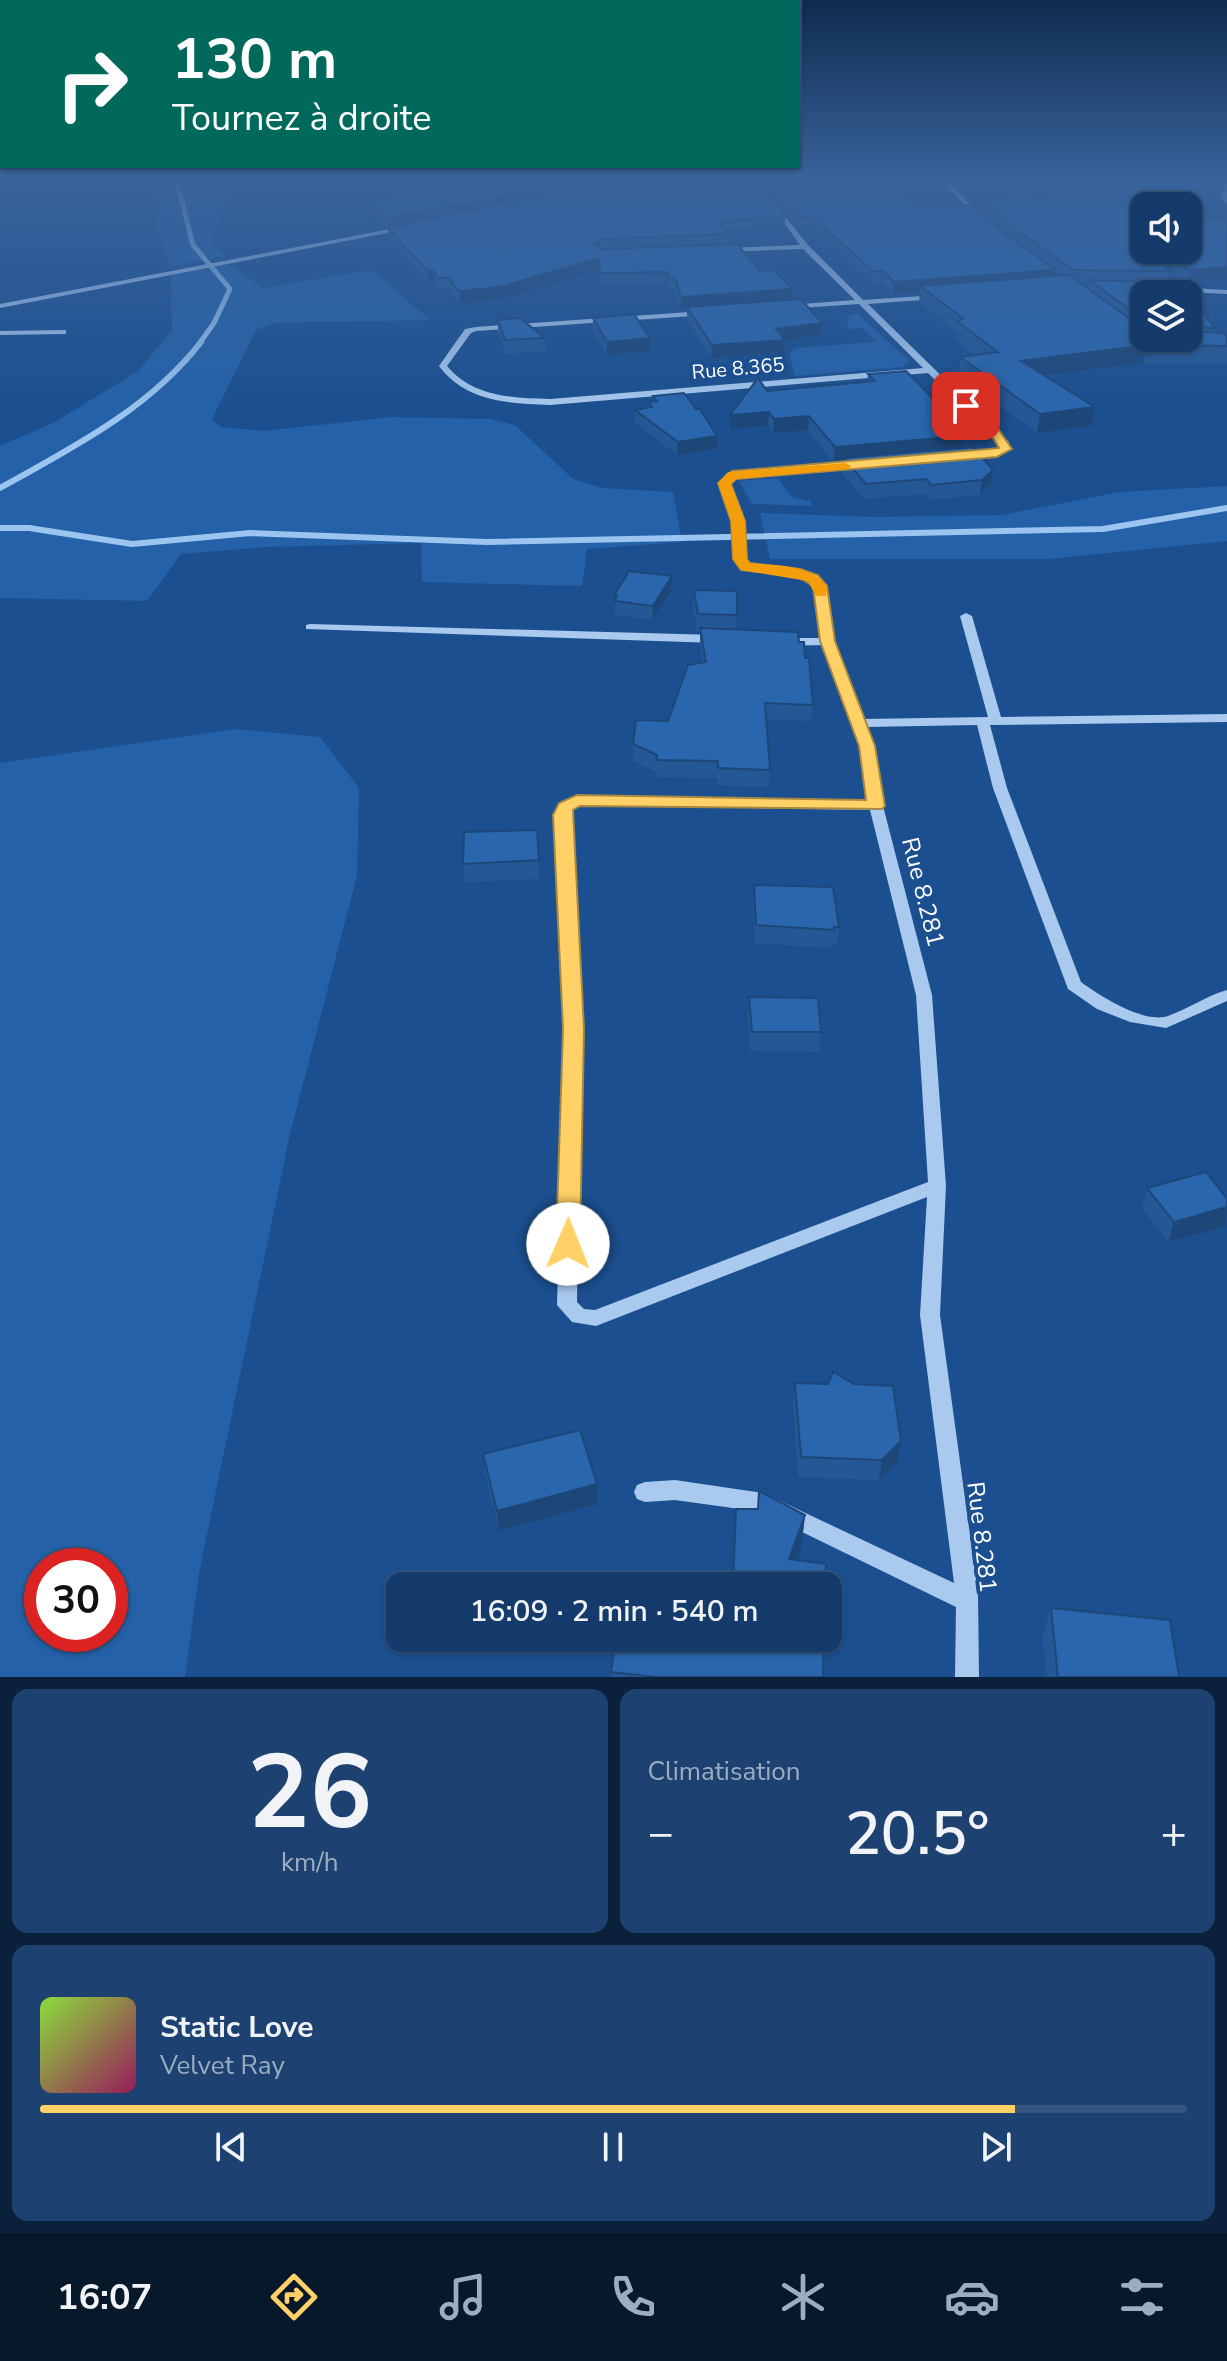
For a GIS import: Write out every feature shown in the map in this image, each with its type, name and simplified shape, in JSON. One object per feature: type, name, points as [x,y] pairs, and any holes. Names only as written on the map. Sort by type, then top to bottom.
[{"type":"street","points":[[0,306],[258,256]]},
{"type":"street","points":[[815,256],[1006,444],[1006,449],[997,453],[955,457]]},
{"type":"street","points":[[1202,291],[1227,292]]},
{"type":"street","points":[[770,309],[951,295]]},
{"type":"street","name":"Rue 8.365","points":[[708,313],[476,329],[468,331],[443,366],[450,378],[493,397],[550,402],[929,370]]},
{"type":"street","points":[[0,333],[63,332]]},
{"type":"street","name":"Rue 8.281","points":[[868,464],[727,477],[725,483],[738,521],[740,559],[746,567],[795,572],[813,578],[820,586],[827,641],[867,746],[876,806],[924,995],[937,1186],[930,1315],[967,1601],[967,1677]]},
{"type":"street","points":[[966,616],[990,722],[1000,788],[1074,985],[1103,1005],[1136,1018],[1166,1023],[1227,995]]},
{"type":"street","points":[[310,627],[739,640]]},
{"type":"street","points":[[768,641],[827,641]]},
{"type":"street","points":[[858,723],[1227,718]]},
{"type":"street","points":[[876,806],[577,801],[565,807],[562,815],[573,1029],[567,1305],[579,1316],[596,1318],[937,1186]]},
{"type":"street","points":[[645,1492],[675,1490],[763,1503],[967,1601]]},
{"type":"shaded area","points":[[167,256],[224,256],[171,266]]},
{"type":"shaded area","points":[[228,263],[262,288],[372,270],[430,320],[274,323],[256,330],[212,419],[221,427],[264,431],[391,417],[490,419],[515,425],[573,479],[603,488],[673,492],[682,542],[587,549],[582,586],[422,582],[421,543],[267,547],[181,554],[147,601],[0,598],[0,446],[55,422],[138,371],[172,330],[171,273]]},
{"type":"shaded area","points":[[856,313],[909,360],[902,367],[795,376],[789,354],[795,348],[876,342],[863,328],[847,329],[849,315]]},
{"type":"shaded area","points":[[778,478],[791,497],[810,501],[813,506],[752,504],[739,481]]},
{"type":"shaded area","points":[[1227,486],[1227,541],[1049,559],[770,559],[760,513],[875,517],[1002,515],[1119,492]]},
{"type":"shaded area","points":[[236,729],[320,737],[359,788],[357,876],[290,1134],[199,1573],[185,1677],[0,1677],[0,763]]},
{"type":"building","points":[[414,256],[747,256],[760,271],[773,270],[792,289],[681,297],[675,278],[669,278],[667,272],[600,273],[599,258],[500,287],[459,291],[448,278],[438,278],[433,270],[427,270]]},
{"type":"building","points":[[857,256],[1036,256],[1055,270],[894,282],[883,271],[874,272]]},
{"type":"building","points":[[1054,256],[1130,256],[1130,264],[1163,264],[1169,271],[1073,270]]},
{"type":"building","points":[[1202,256],[1227,256],[1227,267],[1190,270],[1182,264],[1202,264]]},
{"type":"building","points":[[1069,275],[1130,319],[1130,347],[1021,361],[1095,407],[1040,414],[960,357],[998,352],[958,322],[963,318],[920,286]]},
{"type":"building","points":[[1089,280],[1130,281],[1130,310]]},
{"type":"building","points":[[801,299],[822,323],[776,329],[785,340],[712,345],[687,307]]},
{"type":"building","points":[[1202,312],[1203,313],[1215,328],[1202,327]]},
{"type":"building","points":[[634,314],[650,338],[607,342],[593,318]]},
{"type":"building","points":[[520,318],[545,338],[505,340],[498,320]]},
{"type":"building","points":[[1202,332],[1224,333],[1227,346],[1202,346]]},
{"type":"building","points":[[906,371],[956,422],[951,422],[963,436],[835,447],[809,416],[774,419],[769,412],[730,415],[758,378],[767,391],[875,381],[868,374]]},
{"type":"building","points":[[684,393],[696,409],[700,409],[717,436],[678,442],[635,410],[652,407],[649,402],[657,401],[653,396]]},
{"type":"building","points":[[973,447],[993,470],[982,480],[931,485],[927,479],[866,484],[844,458]]},
{"type":"building","points":[[629,571],[672,576],[653,606],[615,601],[617,596],[614,596]]},
{"type":"building","points":[[694,590],[737,591],[737,615],[698,614]]},
{"type":"building","points":[[700,628],[798,632],[799,642],[804,642],[805,658],[809,658],[813,705],[765,703],[770,770],[718,768],[718,761],[657,760],[657,755],[633,744],[636,720],[668,721],[688,665],[706,662]]},
{"type":"building","points":[[537,830],[539,860],[463,864],[464,832]]},
{"type":"building","points":[[754,885],[833,887],[839,927],[834,927],[834,930],[756,925]]},
{"type":"building","points":[[749,997],[818,998],[821,1032],[752,1032]]},
{"type":"building","points":[[1206,1172],[1227,1199],[1227,1207],[1174,1222],[1147,1188]]},
{"type":"building","points":[[833,1372],[854,1384],[893,1386],[901,1441],[882,1460],[801,1457],[795,1383],[828,1384]]},
{"type":"building","points":[[580,1430],[597,1484],[497,1511],[483,1454]]},
{"type":"building","points":[[759,1491],[805,1515],[789,1559],[826,1564],[826,1572],[734,1572],[736,1509],[758,1509]]},
{"type":"building","points":[[1051,1608],[1170,1620],[1179,1677],[1058,1677]]},
{"type":"building","points":[[614,1652],[824,1652],[823,1677],[657,1677],[611,1672]]},
{"type":"waterway","points":[[199,344],[214,323],[230,289],[202,256]]},
{"type":"waterway","points":[[0,488],[82,442],[134,407],[180,366],[201,342]]},
{"type":"waterway","points":[[0,528],[29,528],[132,544],[250,533],[487,542],[1103,529],[1227,508]]},
{"type":"slow traffic","points":[[821,593],[820,586],[813,578],[795,572],[746,567],[740,559],[738,521],[725,483],[727,477],[732,475],[845,466]]},
{"type":"route","points":[[568,1244],[573,1029],[562,815],[565,807],[577,801],[876,806],[867,746],[827,641],[820,586],[813,578],[795,572],[746,567],[740,559],[738,521],[725,483],[727,477],[732,475],[997,453],[1006,449],[1006,444],[995,432],[966,406]]}]
